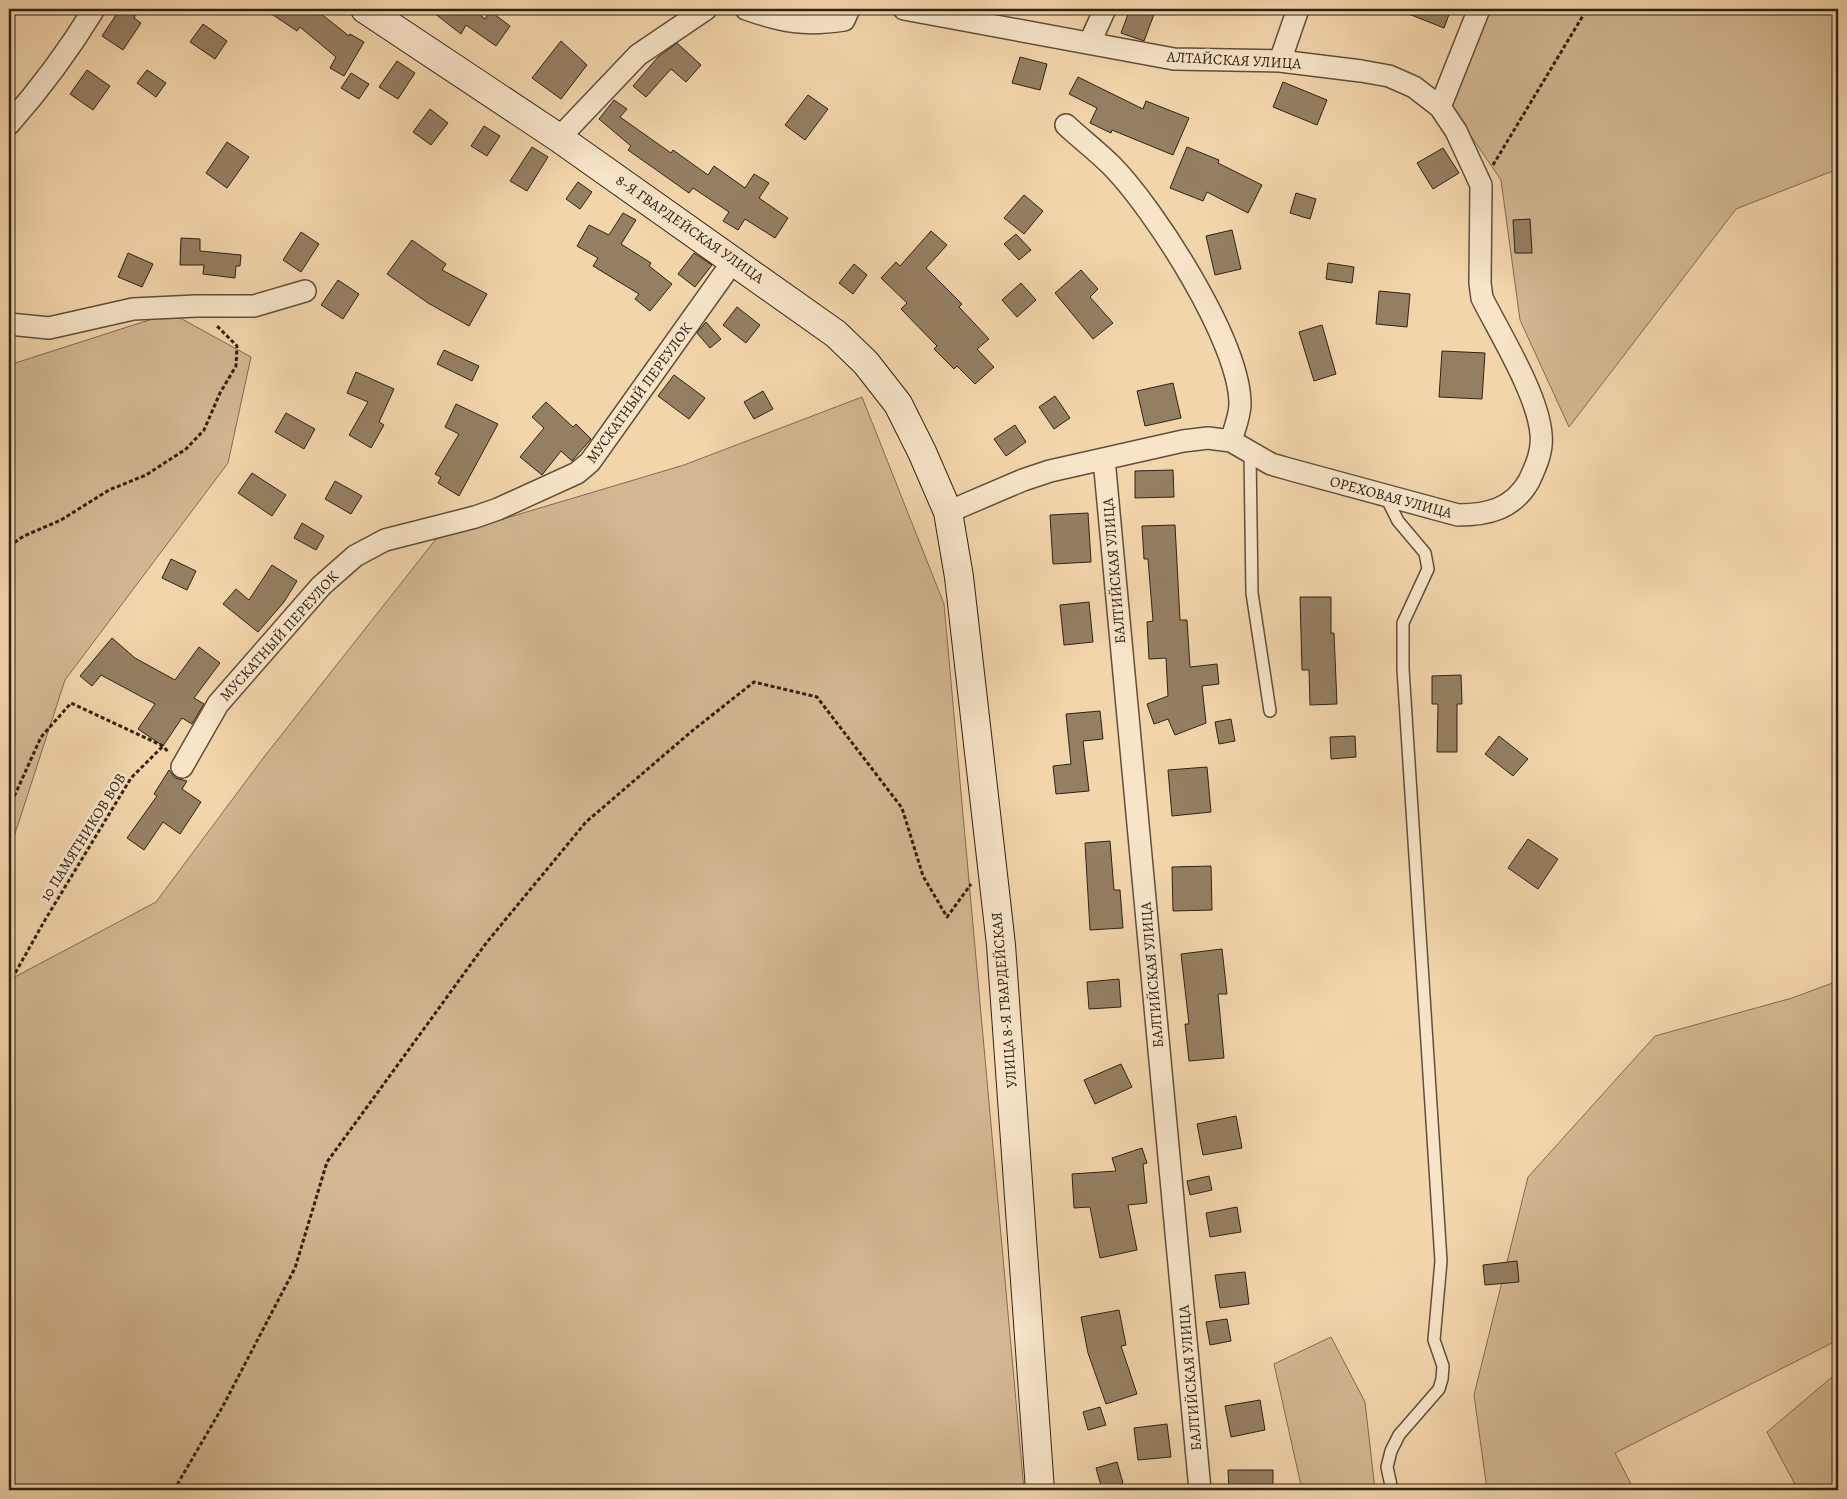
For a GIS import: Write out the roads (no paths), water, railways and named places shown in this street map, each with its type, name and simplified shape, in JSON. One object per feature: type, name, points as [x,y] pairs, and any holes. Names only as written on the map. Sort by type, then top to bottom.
[{"type":"street","points":[[9,124],[39,90],[76,39],[94,9]]},
{"type":"street","name":"8-Я ГВАРДЕЙСКАЯ УЛИЦА","points":[[365,9],[559,138],[836,334],[866,363],[898,404],[922,452],[948,512]]},
{"type":"street","points":[[559,138],[638,55],[706,9]]},
{"type":"street","points":[[746,9],[778,20],[801,24],[844,20],[849,9]]},
{"type":"street","name":"АЛТАЙСКАЯ УЛИЦА","points":[[904,9],[970,15],[1090,42],[1193,61],[1280,61],[1389,76],[1414,87],[1440,107],[1456,131],[1481,185]]},
{"type":"street","points":[[1090,42],[1106,9]]},
{"type":"street","points":[[1280,61],[1298,9]]},
{"type":"street","points":[[1440,107],[1479,9]]},
{"type":"street","points":[[1066,125],[1112,166],[1142,201],[1180,257],[1222,337],[1237,381],[1240,405],[1231,441]]},
{"type":"street","name":"ОРЕХОВАЯ УЛИЦА","points":[[948,512],[1023,480],[1183,441],[1208,438],[1231,441],[1270,464],[1458,515],[1483,515],[1505,506],[1524,489],[1538,463],[1542,435],[1537,409],[1482,298],[1480,283],[1481,185]]},
{"type":"street","name":"МУСКАТНЫЙ ПЕРЕУЛОК","points":[[182,767],[218,704],[321,586],[356,556],[385,540],[475,517],[498,509],[577,473],[590,462],[734,260]]},
{"type":"street","points":[[9,324],[50,328],[133,309],[254,306],[305,291]]},
{"type":"street","name":"БАЛТИЙСКАЯ УЛИЦА","points":[[1104,459],[1200,1490]]},
{"type":"street","name":"УЛИЦА 8-Я ГВАРДЕЙСКАЯ","points":[[948,512],[960,577],[1000,945],[1040,1490]]},
{"type":"lane","points":[[1250,452],[1252,593],[1270,711]]},
{"type":"lane","points":[[1385,495],[1398,520],[1426,553],[1428,569],[1403,623],[1403,669],[1441,1261],[1434,1340],[1443,1366],[1439,1389],[1399,1435],[1390,1451],[1388,1467],[1392,1490]]}]
